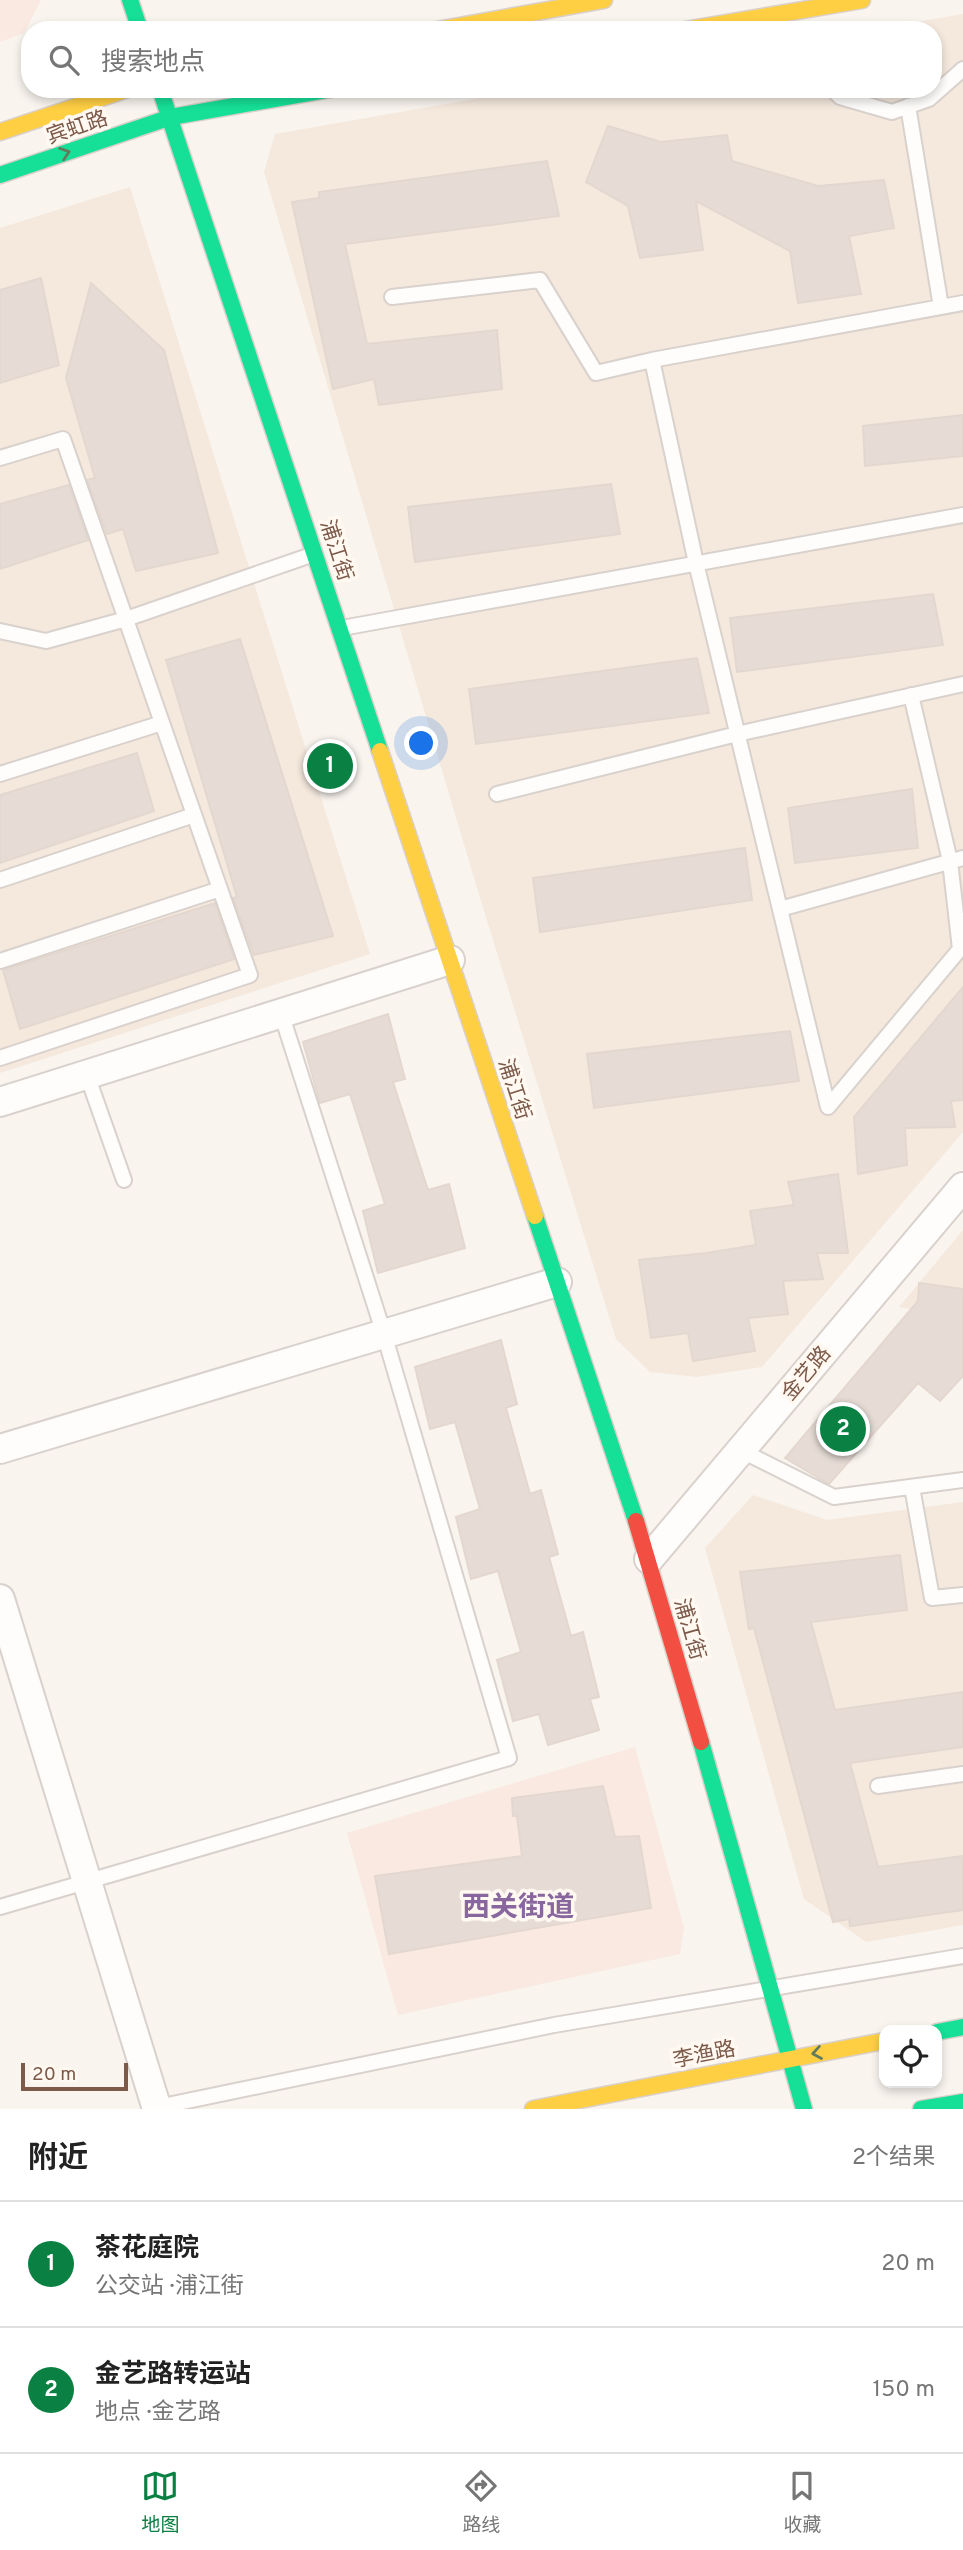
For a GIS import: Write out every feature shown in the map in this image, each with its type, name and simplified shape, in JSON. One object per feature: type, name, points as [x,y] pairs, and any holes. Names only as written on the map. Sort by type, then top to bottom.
[{"type":"street","points":[[130,0],[137,21]]},
{"type":"street","points":[[487,21],[604,0]]},
{"type":"street","points":[[736,21],[862,0]]},
{"type":"street","name":"宾虹路","points":[[0,132],[101,98]]},
{"type":"street","name":"浦江街","points":[[164,98],[649,1559],[804,2109]]},
{"type":"street","name":"宾虹路","points":[[0,175],[171,117],[280,98]]},
{"type":"street","points":[[0,1102],[450,960]]},
{"type":"street","name":"金艺路","points":[[649,1559],[963,1186]]},
{"type":"street","points":[[0,1449],[557,1282]]},
{"type":"street","points":[[0,1599],[154,2108]]},
{"type":"street","points":[[942,2031],[963,2027]]},
{"type":"street","name":"李渔路","points":[[533,2109],[879,2042]]},
{"type":"street","points":[[920,2109],[963,2102]]},
{"type":"lane","points":[[776,14],[780,21]]},
{"type":"lane","points":[[942,88],[963,69]]},
{"type":"lane","points":[[843,98],[892,112],[930,98]]},
{"type":"lane","points":[[908,106],[941,307]]},
{"type":"lane","points":[[392,297],[540,280],[596,373],[652,359],[963,303]]},
{"type":"lane","points":[[652,359],[696,563],[828,1107],[960,949],[956,860],[911,695]]},
{"type":"lane","points":[[0,458],[64,439],[250,975],[0,1058]]},
{"type":"lane","points":[[340,628],[963,515]]},
{"type":"lane","points":[[0,631],[46,641],[126,619],[316,553]]},
{"type":"lane","points":[[497,794],[737,734],[963,684]]},
{"type":"lane","points":[[0,774],[162,723]]},
{"type":"lane","points":[[0,880],[194,815]]},
{"type":"lane","points":[[780,909],[956,860]]},
{"type":"lane","points":[[0,961],[220,889]]},
{"type":"lane","points":[[0,1907],[509,1758],[384,1334],[281,1013]]},
{"type":"lane","points":[[87,1075],[124,1180]]},
{"type":"lane","points":[[740,1450],[834,1497],[963,1479]]},
{"type":"lane","points":[[912,1487],[932,1598],[963,1595]]},
{"type":"lane","points":[[878,1786],[963,1774]]},
{"type":"lane","points":[[154,2108],[554,2025],[963,1956]]},
{"type":"shaded area","points":[[0,0],[41,0],[30,21],[21,21],[21,34],[0,42]]},
{"type":"shaded area","points":[[963,14],[963,1132],[762,1367],[697,1377],[650,1372],[616,1339],[477,888],[264,172],[275,134],[480,98],[942,98],[942,21],[923,21]]},
{"type":"shaded area","points":[[130,187],[370,954],[0,1073],[0,228]]},
{"type":"shaded area","points":[[963,1230],[963,1319],[899,1307]]},
{"type":"shaded area","points":[[753,1495],[827,1520],[963,1502],[963,1925],[866,1942],[804,1899],[705,1548]]},
{"type":"shaded area","points":[[635,1747],[684,1928],[680,1954],[398,2015],[347,1833]]},
{"type":"building","points":[[608,126],[661,142],[727,135],[732,161],[818,186],[884,180],[894,228],[849,236],[861,294],[798,303],[790,251],[696,201],[703,250],[640,258],[628,206],[586,182]]},
{"type":"building","points":[[547,161],[559,216],[345,244],[367,344],[497,330],[502,389],[379,405],[374,379],[333,389],[292,202],[319,198],[319,192]]},
{"type":"building","points":[[41,278],[59,365],[0,383],[0,290]]},
{"type":"building","points":[[91,283],[164,350],[218,553],[136,571],[123,529],[107,534],[87,480],[95,478],[66,378]]},
{"type":"building","points":[[963,415],[963,456],[865,466],[863,426]]},
{"type":"building","points":[[611,484],[620,534],[415,562],[408,507]]},
{"type":"building","points":[[69,485],[88,540],[0,569],[0,504]]},
{"type":"building","points":[[933,594],[943,645],[737,672],[730,618]]},
{"type":"building","points":[[240,639],[333,936],[254,955],[233,898],[237,897],[166,660]]},
{"type":"building","points":[[697,658],[709,713],[476,744],[469,689]]},
{"type":"building","points":[[137,753],[154,811],[0,863],[0,795]]},
{"type":"building","points":[[912,789],[918,848],[795,863],[788,808]]},
{"type":"building","points":[[745,848],[752,900],[540,932],[533,878]]},
{"type":"building","points":[[215,903],[234,959],[20,1029],[3,970]]},
{"type":"building","points":[[963,987],[963,1100],[951,1101],[955,1127],[905,1128],[907,1165],[858,1174],[854,1117]]},
{"type":"building","points":[[388,1014],[405,1079],[393,1082],[428,1190],[449,1184],[465,1248],[378,1273],[363,1211],[385,1204],[350,1094],[320,1103],[303,1042]]},
{"type":"building","points":[[790,1031],[799,1081],[594,1108],[587,1054]]},
{"type":"building","points":[[838,1174],[848,1253],[817,1253],[823,1279],[783,1281],[788,1314],[748,1318],[755,1351],[693,1361],[688,1333],[651,1338],[639,1260],[756,1245],[750,1211],[794,1205],[788,1182]]},
{"type":"building","points":[[919,1283],[963,1289],[963,1376],[940,1401],[918,1383],[829,1484],[785,1458],[918,1301]]},
{"type":"building","points":[[501,1340],[517,1404],[506,1408],[530,1494],[541,1490],[558,1554],[549,1557],[571,1636],[583,1632],[599,1697],[590,1699],[599,1730],[548,1745],[539,1714],[513,1721],[497,1660],[521,1652],[498,1571],[471,1579],[456,1517],[480,1509],[455,1422],[430,1429],[415,1367]]},
{"type":"building","points":[[900,1555],[907,1610],[811,1622],[835,1710],[963,1692],[963,1747],[850,1763],[878,1867],[963,1856],[963,1910],[850,1926],[849,1919],[833,1922],[754,1628],[749,1629],[740,1572]]},
{"type":"building","points":[[603,1786],[615,1837],[639,1836],[651,1908],[389,1954],[375,1876],[522,1856],[512,1798]]},
{"type":"traffic: fast","points":[[130,0],[137,21]]},
{"type":"traffic: fast","points":[[163,98],[380,751]]},
{"type":"traffic: fast","points":[[0,175],[171,117],[280,98]]},
{"type":"traffic: fast","points":[[535,1216],[636,1521]]},
{"type":"traffic: fast","points":[[701,1742],[804,2109]]},
{"type":"traffic: fast","points":[[942,2031],[963,2027]]},
{"type":"traffic: fast","points":[[921,2109],[963,2102]]},
{"type":"traffic: slow","points":[[487,21],[604,0]]},
{"type":"traffic: slow","points":[[738,21],[862,0]]},
{"type":"traffic: slow","points":[[0,132],[101,98]]},
{"type":"traffic: slow","points":[[380,751],[535,1216]]},
{"type":"traffic: slow","points":[[533,2109],[879,2042]]},
{"type":"traffic: jam","points":[[636,1521],[701,1742]]},
{"type":"place","name":"茶花庭院","points":[[330,766]]},
{"type":"place","name":"金艺路转运站","points":[[843,1429]]},
{"type":"district","name":"西关街道","points":[[518,1906]]}]
